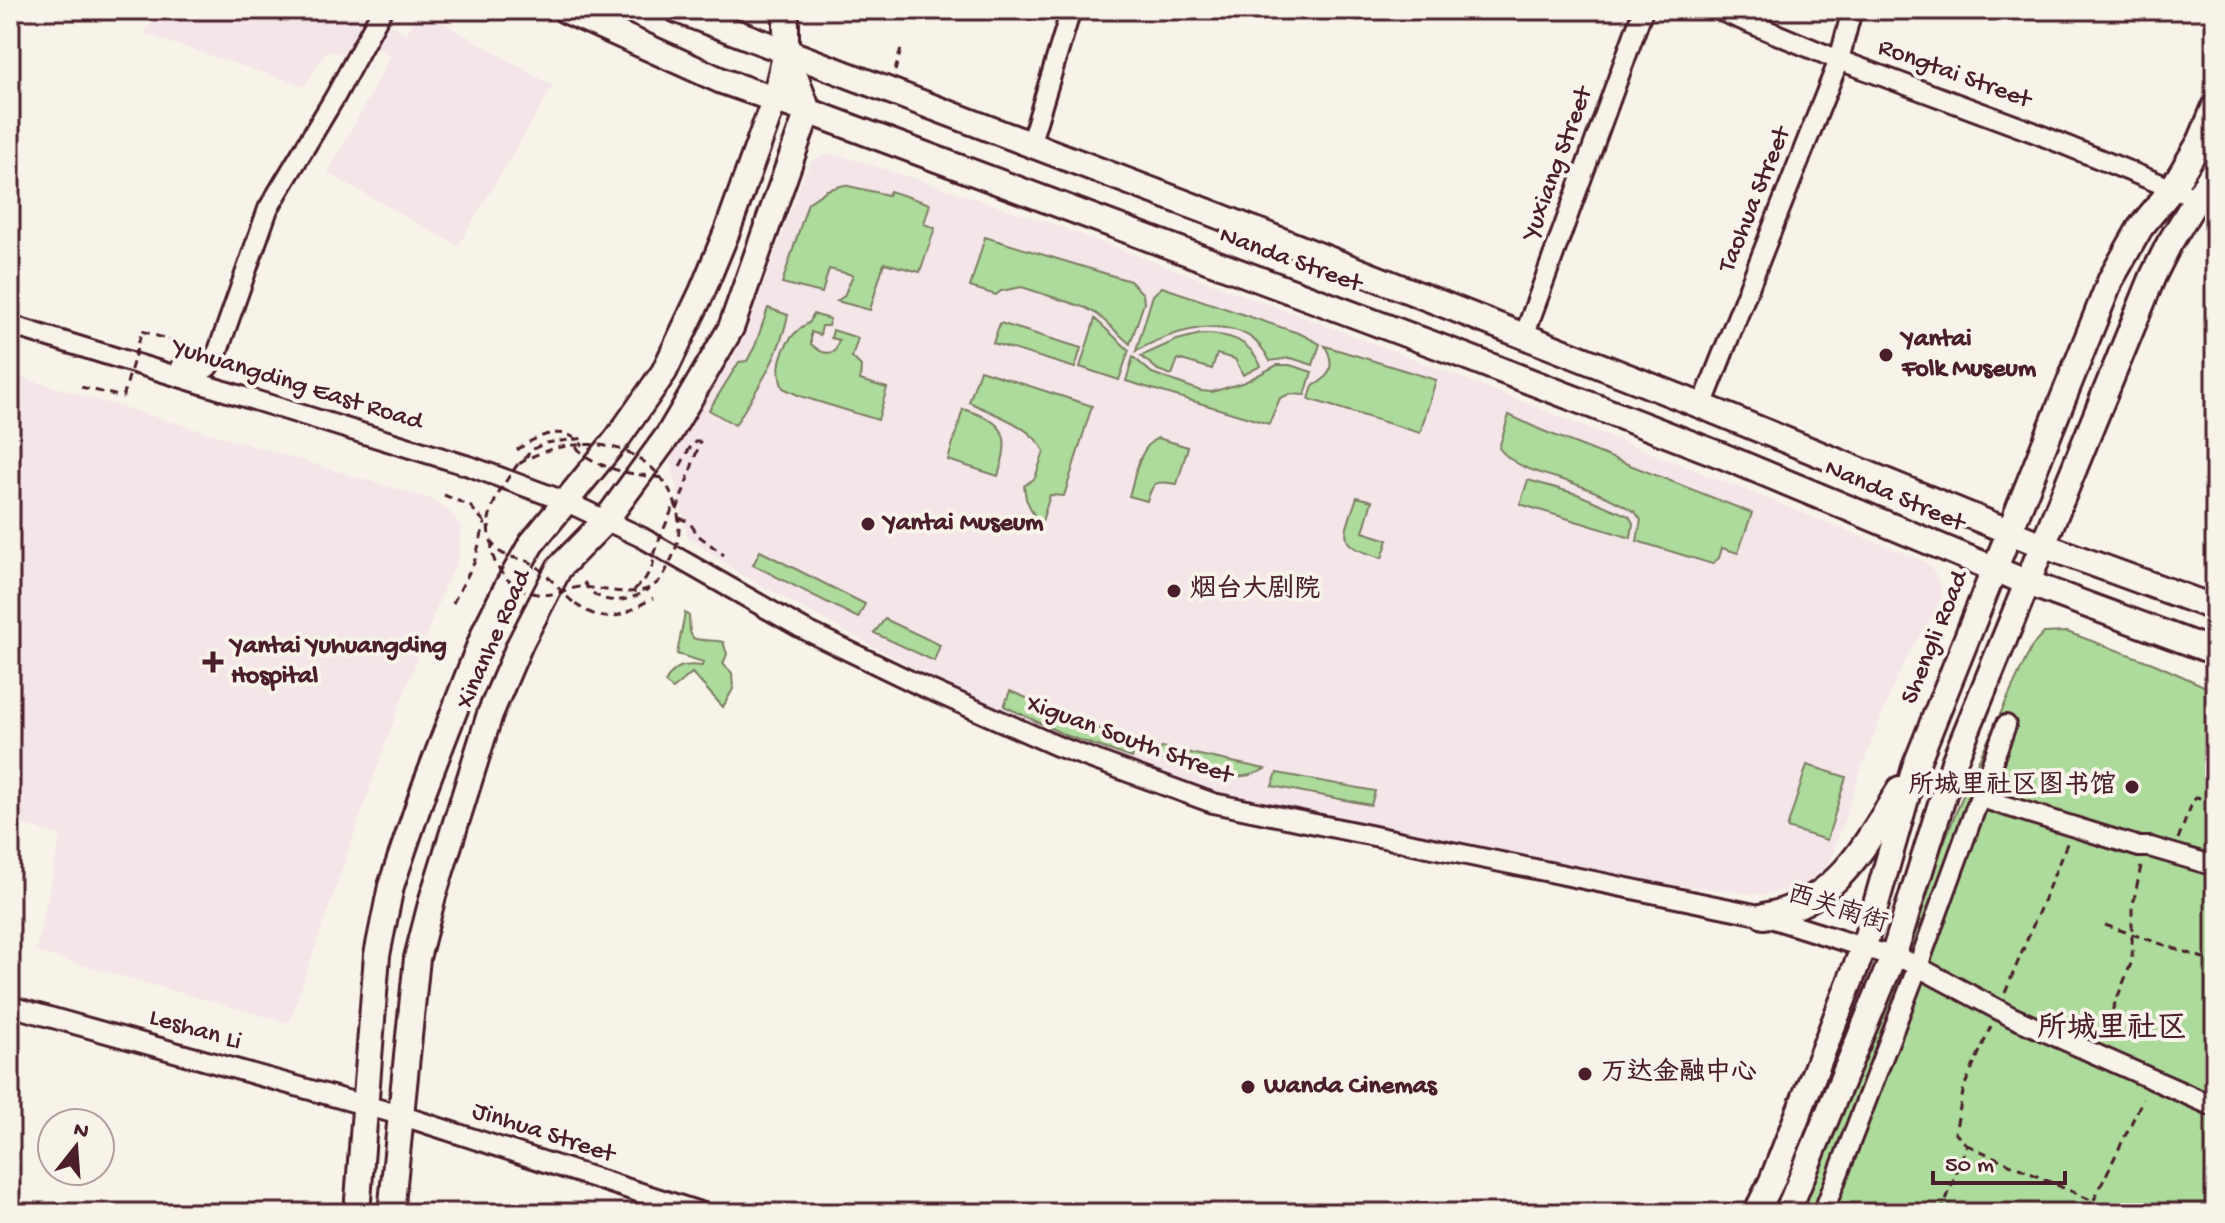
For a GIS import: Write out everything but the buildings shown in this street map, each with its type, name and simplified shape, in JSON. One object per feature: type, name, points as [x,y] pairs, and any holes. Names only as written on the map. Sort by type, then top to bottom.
[{"type":"main road","name":"Nanda Street","points":[[565,10],[722,81],[775,98],[1481,362],[1723,456],[2028,583]]},
{"type":"main road","name":"Nanda Street","points":[[677,10],[1524,336],[2042,545]]},
{"type":"main road","points":[[786,10],[786,52],[808,111]]},
{"type":"main road","name":"Xinanhe Road","points":[[357,1213],[377,955],[391,886],[429,775],[486,629],[531,544],[567,502],[664,372],[728,229],[775,98],[786,52]]},
{"type":"main road","name":"Shengli Road","points":[[1756,1213],[1772,1181],[1864,946],[1915,767],[2111,279],[2140,228],[2172,189],[2200,142],[2215,106]]},
{"type":"main road","name":"Xinanhe Road","points":[[391,1213],[417,958],[433,896],[490,714],[520,644],[559,568],[606,520],[669,434],[731,328],[808,111]]},
{"type":"main road","points":[[1787,1213],[1893,957],[1954,762],[2042,545],[2153,276],[2206,203],[2215,169]]},
{"type":"main road","points":[[2042,545],[2215,608]]},
{"type":"main road","points":[[2028,583],[2215,652]]},
{"type":"main road","points":[[1764,916],[1804,904],[1839,878],[1915,767]]},
{"type":"street","points":[[40,334],[60,332],[85,336],[168,364],[200,372],[208,367],[218,351],[268,209],[335,97],[382,10]]},
{"type":"street","points":[[1030,145],[1071,10]]},
{"type":"street","name":"Yuxiang Street","points":[[1524,336],[1643,10]]},
{"type":"street","name":"Rongtai Street","points":[[1718,10],[2206,203]]},
{"type":"street","name":"Taohua Street","points":[[1702,406],[1839,60],[1852,10]]},
{"type":"street","name":"Yuhuangding East Road","points":[[10,325],[472,467],[567,502]]},
{"type":"street","name":"Xiguan South Street","points":[[567,502],[606,520],[801,628],[917,684],[1057,746],[1213,803],[1764,916]]},
{"type":"street","points":[[1823,1213],[2006,725]]},
{"type":"street","points":[[1981,798],[2139,847],[2215,866]]},
{"type":"street","name":"西关南街","points":[[1764,916],[1918,966],[2005,1014],[2215,1107]]},
{"type":"street","name":"Leshan Li","points":[[10,1006],[366,1106]]},
{"type":"street","name":"Jinhua Street","points":[[366,1106],[703,1213]]},
{"type":"path","points":[[895,71],[901,49]]},
{"type":"path","points":[[81,387],[123,397],[142,331],[169,340]]},
{"type":"path","points":[[517,450],[549,433],[574,437],[583,446]]},
{"type":"path","points":[[586,438],[546,443],[533,449],[519,464],[493,502],[490,553],[503,577],[541,594],[549,595],[579,587],[649,589]]},
{"type":"path","points":[[677,510],[700,442],[693,442],[679,468]]},
{"type":"path","points":[[576,447],[587,459],[603,465],[664,478]]},
{"type":"path","points":[[519,464],[547,449],[613,447],[641,458],[664,478],[675,501],[681,528],[677,549],[662,578],[636,597],[615,601],[596,596],[584,582]]},
{"type":"path","points":[[444,495],[470,506],[490,528]]},
{"type":"path","points":[[634,590],[653,565],[654,552],[675,501]]},
{"type":"path","points":[[679,518],[689,522],[699,536],[724,555]]},
{"type":"path","points":[[453,603],[474,563],[485,522]]},
{"type":"path","points":[[492,541],[504,554],[534,565],[560,592],[591,615],[603,618],[621,615],[653,598]]},
{"type":"path","points":[[2172,853],[2193,801],[2197,797],[2215,804]]},
{"type":"path","points":[[2095,1053],[2132,961],[2132,909],[2145,847]]},
{"type":"path","points":[[2105,925],[2215,962]]},
{"type":"path","points":[[2084,1213],[2093,1201],[2143,1099]]},
{"type":"path","points":[[1967,1145],[2093,1201]]},
{"type":"shaded area","points":[[162,10],[369,10],[406,34],[421,10],[553,86],[458,246],[328,173],[391,56],[357,36],[346,54],[327,51],[304,86],[144,34]]},
{"type":"shaded area","points":[[827,154],[910,177],[1058,226],[1391,350],[1919,559],[1931,567],[1942,595],[1935,613],[1896,679],[1831,859],[1823,872],[1802,886],[1764,895],[1608,877],[1326,819],[1182,783],[1086,750],[930,677],[742,575],[688,537],[670,460],[746,331],[805,173],[813,160]]},
{"type":"shaded area","name":"Yantai Yuhuangding Hospital","points":[[10,374],[434,500],[461,526],[458,559],[388,736],[289,1023],[36,952],[61,835],[10,821]]},
{"type":"green space","points":[[844,185],[888,195],[890,191],[930,204],[924,224],[935,228],[920,272],[884,263],[870,310],[837,301],[844,296],[853,275],[829,269],[822,293],[782,283],[808,203],[827,190]]},
{"type":"green space","points":[[985,237],[1130,281],[1143,294],[1144,303],[1130,344],[1086,308],[1022,287],[996,295],[970,287]]},
{"type":"green space","points":[[1162,287],[1301,334],[1320,344],[1313,365],[1291,358],[1270,361],[1258,344],[1244,334],[1227,328],[1189,330],[1136,351],[1153,295]]},
{"type":"green space","points":[[768,308],[788,315],[784,331],[767,372],[735,425],[709,410],[739,362],[747,361]]},
{"type":"green space","points":[[813,314],[830,319],[828,326],[822,326],[820,335],[811,332],[811,344],[819,350],[825,353],[835,351],[839,340],[831,338],[833,330],[858,338],[852,357],[861,366],[860,380],[887,388],[878,420],[783,388],[779,369],[784,350],[795,334],[810,322]]},
{"type":"green space","points":[[1095,319],[1129,350],[1119,380],[1080,367]]},
{"type":"green space","points":[[1000,323],[1081,348],[1075,368],[993,343]]},
{"type":"green space","points":[[1201,334],[1237,340],[1250,350],[1261,366],[1243,375],[1235,359],[1217,354],[1212,369],[1178,359],[1172,375],[1158,370],[1141,356],[1177,340]]},
{"type":"green space","points":[[1325,346],[1436,380],[1420,433],[1309,399],[1313,386],[1330,369]]},
{"type":"green space","points":[[1133,357],[1152,373],[1212,392],[1245,382],[1277,365],[1290,365],[1312,372],[1305,395],[1290,394],[1280,398],[1269,424],[1126,381]]},
{"type":"green space","points":[[980,370],[1092,406],[1064,496],[1050,495],[1040,528],[1026,499],[1024,486],[1035,478],[1044,451],[1021,427],[969,402]]},
{"type":"green space","points":[[963,409],[989,419],[1002,432],[1004,450],[998,476],[948,460]]},
{"type":"green space","points":[[1509,415],[1752,513],[1738,553],[1722,548],[1719,558],[1712,564],[1637,541],[1641,520],[1635,512],[1614,500],[1525,467],[1506,456],[1499,448]]},
{"type":"green space","points":[[1158,438],[1188,447],[1177,484],[1156,484],[1147,501],[1129,496],[1142,455]]},
{"type":"green space","points":[[1528,480],[1577,494],[1629,516],[1633,523],[1631,538],[1520,504]]},
{"type":"green space","points":[[1357,497],[1372,501],[1363,532],[1388,540],[1382,558],[1356,549],[1347,538],[1348,523]]},
{"type":"green space","points":[[760,551],[865,604],[858,618],[753,565]]},
{"type":"green space","points":[[685,613],[689,616],[693,638],[723,642],[727,654],[723,664],[732,673],[733,689],[723,707],[692,673],[673,689],[665,683],[672,672],[680,667],[702,666],[703,662],[677,654]]},
{"type":"green space","points":[[885,619],[940,645],[934,661],[874,633]]},
{"type":"green space","points":[[2067,632],[2155,664],[2215,691],[2215,1213],[1794,1213],[1968,783],[2032,646],[2044,633]]},
{"type":"green space","points":[[1010,691],[1136,744],[1132,758],[1065,735],[1004,706]]},
{"type":"green space","points":[[1162,747],[1265,769],[1240,777],[1212,774],[1158,759]]},
{"type":"green space","points":[[1807,765],[1846,777],[1827,840],[1787,828]]},
{"type":"green space","points":[[1277,773],[1375,791],[1371,805],[1272,786]]},
{"type":"place","name":"Yantai Folk Museum","points":[[1886,355]]},
{"type":"place","name":"Yantai Museum","points":[[868,524]]},
{"type":"place","name":"烟台大剧院","points":[[1174,591]]},
{"type":"place","name":"Yantai Yuhuangding Hospital","points":[[213,662]]},
{"type":"place","name":"所城里社区图书馆","points":[[2132,787]]},
{"type":"place","name":"万达金融中心","points":[[1585,1074]]},
{"type":"place","name":"Wanda Cinemas","points":[[1248,1087]]},
{"type":"district","name":"所城里社区","points":[[2112,1030]]}]
